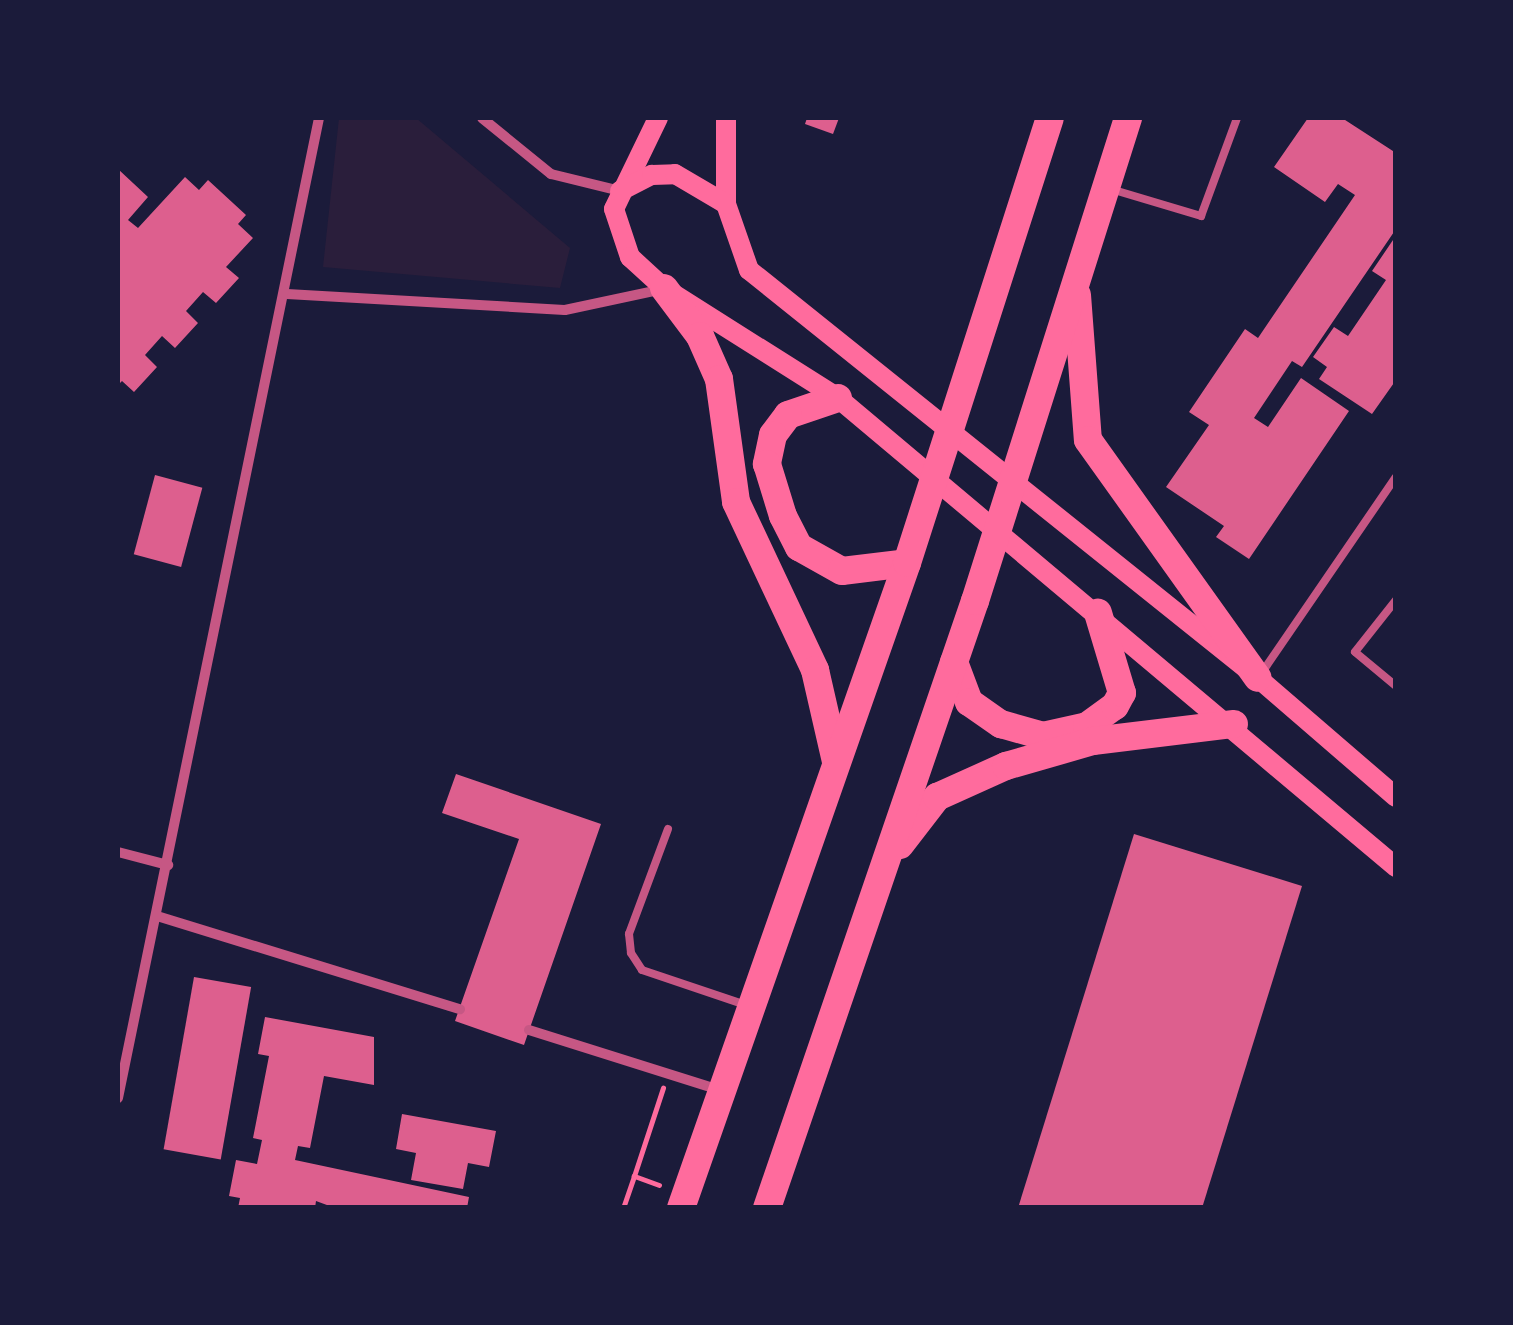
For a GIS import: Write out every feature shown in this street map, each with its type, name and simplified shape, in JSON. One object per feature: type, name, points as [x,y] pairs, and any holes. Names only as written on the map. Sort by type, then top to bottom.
[{"type":"highway","points":[[681,1208],[907,564],[1050,118]]},
{"type":"highway","points":[[767,1208],[975,601],[1041,398],[1077,263],[1128,118]]},
{"type":"highway","points":[[1077,263],[1080,400],[1088,440],[1258,678]]},
{"type":"highway","points":[[664,288],[700,336],[720,380],[736,502],[814,670],[836,762]]},
{"type":"highway","points":[[838,398],[788,415],[773,435],[766,464],[783,516],[800,547],[842,571],[907,564]]},
{"type":"highway","points":[[954,662],[969,702],[1001,724],[1042,736],[1087,726],[1116,706],[1122,693],[1098,612]]},
{"type":"highway","points":[[884,866],[937,796],[1006,766],[1093,742],[1234,724]]},
{"type":"main road","points":[[658,118],[620,191],[616,229],[630,257],[664,288],[838,398],[1234,724],[1396,867]]},
{"type":"main road","points":[[726,118],[726,204],[750,270],[1095,551],[1258,678],[1396,797]]},
{"type":"main road","points":[[620,191],[652,175],[676,174],[726,204]]},
{"type":"street","points":[[118,1098],[287,294],[319,118]]},
{"type":"street","points":[[482,118],[550,174],[620,191]]},
{"type":"street","points":[[287,294],[565,310],[664,288]]},
{"type":"street","points":[[118,852],[168,865]]},
{"type":"street","points":[[157,916],[460,1008]]},
{"type":"street","points":[[529,1030],[721,1090]]},
{"type":"lane","points":[[1104,187],[1201,216],[1237,118]]},
{"type":"lane","points":[[1258,678],[1396,476]]},
{"type":"lane","points":[[1395,597],[1355,652],[1396,686]]},
{"type":"lane","points":[[668,829],[629,934],[632,953],[642,970],[751,1006]]},
{"type":"path","points":[[639,1164],[668,1074]]},
{"type":"path","points":[[622,1208],[634,1176]]},
{"type":"shaded area","points":[[339,118],[416,118],[570,248],[560,288],[323,267]]},
{"type":"building","points":[[807,118],[839,118],[833,134],[805,124]]},
{"type":"building","points":[[1308,118],[1342,118],[1396,153],[1396,229],[1302,367],[1292,361],[1254,418],[1268,427],[1301,378],[1349,411],[1249,559],[1216,537],[1224,526],[1166,487],[1209,425],[1189,412],[1245,329],[1258,338],[1355,195],[1338,184],[1325,202],[1274,167]]},
{"type":"building","points":[[118,169],[148,197],[128,220],[138,228],[185,177],[199,190],[208,180],[246,215],[238,224],[253,238],[226,267],[239,278],[216,303],[203,292],[186,311],[198,323],[175,348],[162,336],[145,355],[157,367],[134,392],[122,381],[118,385]]},
{"type":"building","points":[[1393,240],[1396,380],[1372,414],[1319,379],[1327,367],[1313,357],[1334,327],[1348,336],[1386,280],[1372,271]]},
{"type":"building","points":[[155,475],[202,488],[181,567],[134,554]]},
{"type":"building","points":[[456,774],[601,824],[524,1045],[455,1021],[519,839],[442,813]]},
{"type":"building","points":[[1134,834],[1302,886],[1202,1208],[1018,1208]]},
{"type":"building","points":[[194,977],[251,987],[221,1159],[164,1149]]},
{"type":"building","points":[[265,1017],[374,1037],[374,1085],[324,1076],[310,1148],[298,1146],[295,1160],[469,1197],[467,1208],[335,1208],[316,1201],[315,1208],[238,1208],[240,1198],[229,1196],[236,1160],[257,1164],[262,1140],[253,1138],[269,1056],[258,1054]]},
{"type":"building","points":[[402,1114],[496,1131],[489,1167],[468,1163],[463,1189],[411,1180],[416,1153],[396,1149]]}]
